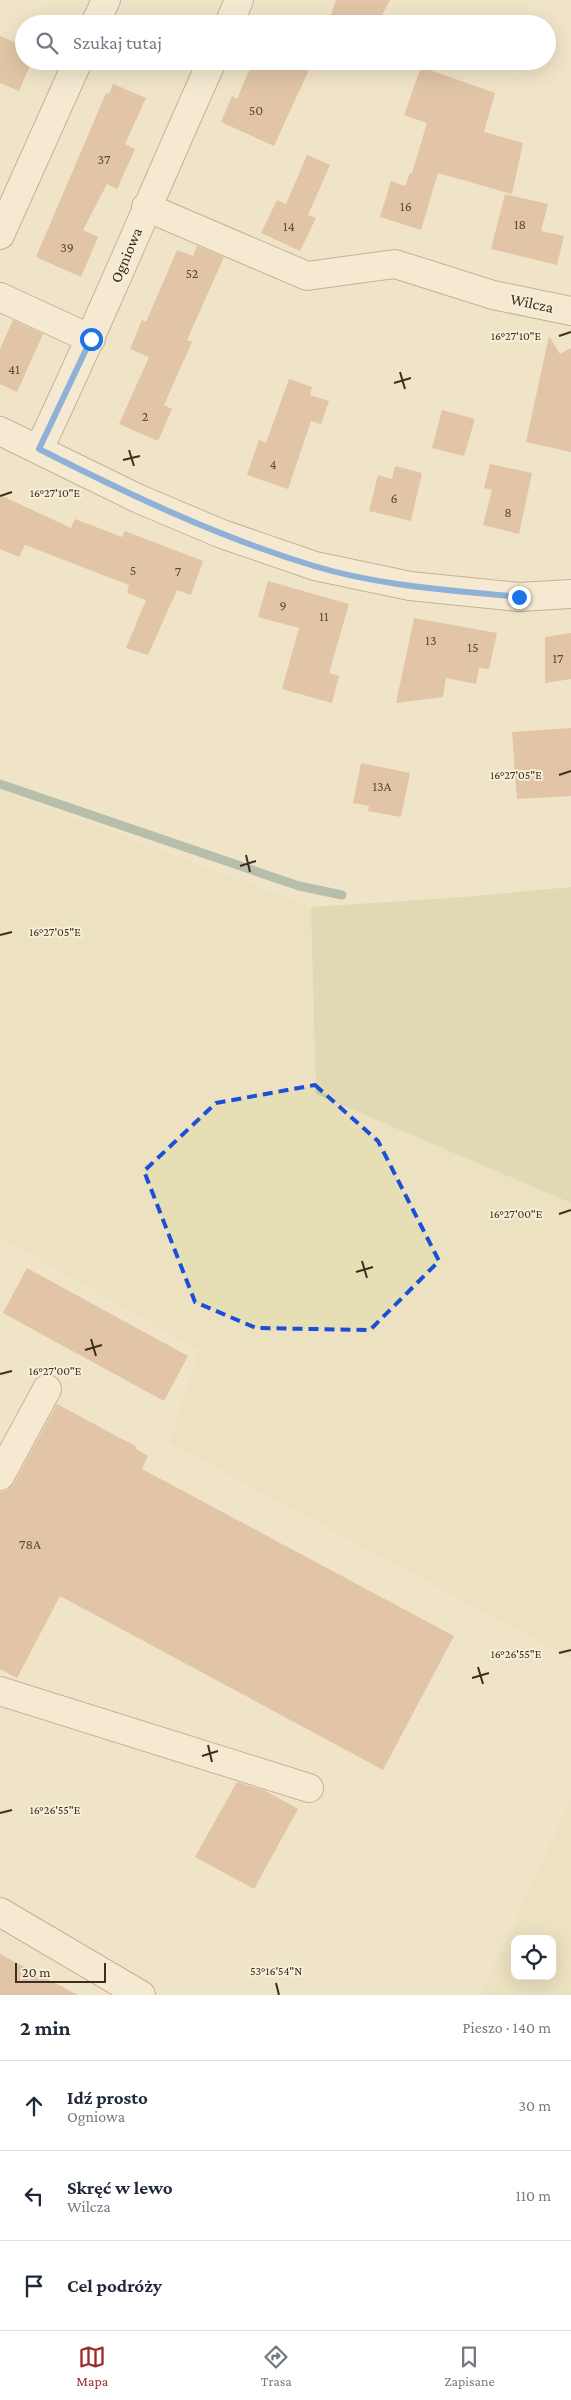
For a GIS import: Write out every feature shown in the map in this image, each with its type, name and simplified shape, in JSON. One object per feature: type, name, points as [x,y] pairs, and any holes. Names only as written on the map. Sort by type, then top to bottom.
[{"type":"street","points":[[99,15],[106,0]]},
{"type":"street","points":[[233,15],[239,0]]},
{"type":"street","points":[[0,235],[74,70]]},
{"type":"street","name":"Ogniowa","points":[[39,449],[91,339],[146,207],[208,70]]},
{"type":"street","name":"Wilcza","points":[[146,207],[307,276],[395,264],[493,295],[571,311]]},
{"type":"street","points":[[0,297],[91,339]]},
{"type":"street","points":[[0,431],[139,499],[222,534],[315,566],[410,586],[519,597],[571,594]]},
{"type":"street","points":[[0,1476],[47,1389]]},
{"type":"street","points":[[0,1691],[309,1788]]},
{"type":"street","points":[[0,1912],[141,1995]]},
{"type":"highlighted area","points":[[315,1085],[378,1141],[439,1261],[370,1330],[256,1328],[195,1302],[144,1171],[216,1103]]},
{"type":"shaded area","points":[[0,790],[311,907],[316,1094],[571,1203],[571,1659],[170,1443],[198,1350],[0,1237]]},
{"type":"shaded area","points":[[571,1799],[571,1995],[481,1995]]},
{"type":"green space","points":[[571,887],[571,1203],[316,1094],[311,907],[463,897]]},
{"type":"building","points":[[336,0],[390,0],[382,15],[331,15]]},
{"type":"building","points":[[0,36],[15,42],[15,70],[28,70],[19,91],[0,83]]},
{"type":"building","points":[[249,70],[309,70],[274,146],[221,122],[232,96],[237,99]]},
{"type":"building","points":[[420,70],[430,70],[495,93],[484,132],[523,143],[512,194],[438,173],[421,230],[380,217],[391,181],[405,186],[410,173],[412,173],[427,123],[404,115]]},
{"type":"building","points":[[113,84],[146,98],[125,144],[135,149],[117,189],[107,184],[83,230],[98,237],[81,277],[36,257],[106,93],[109,94]]},
{"type":"building","points":[[307,155],[330,165],[308,215],[316,218],[300,251],[261,233],[277,200],[286,204]]},
{"type":"building","points":[[505,194],[548,204],[541,231],[564,236],[557,265],[491,249]]},
{"type":"building","points":[[197,246],[224,257],[187,340],[192,342],[164,405],[172,409],[158,441],[119,424],[149,357],[130,349],[142,320],[146,322],[177,250],[193,256]]},
{"type":"building","points":[[13,320],[43,334],[17,392],[0,384],[0,349]]},
{"type":"building","points":[[549,336],[560,354],[571,348],[571,452],[526,442]]},
{"type":"building","points":[[289,379],[312,387],[310,395],[329,401],[321,424],[311,421],[288,489],[247,475],[259,440],[266,443]]},
{"type":"building","points":[[442,410],[475,419],[464,456],[432,448]]},
{"type":"building","points":[[490,464],[532,473],[519,534],[483,525],[492,490],[484,488]]},
{"type":"building","points":[[395,466],[422,473],[411,521],[369,511],[378,475],[392,479]]},
{"type":"building","points":[[0,495],[71,528],[75,519],[122,537],[125,531],[203,561],[191,595],[177,590],[148,655],[126,648],[146,600],[127,593],[129,585],[25,545],[19,557],[0,549]]},
{"type":"building","points":[[268,581],[349,604],[329,673],[339,676],[332,703],[282,689],[299,628],[258,617]]},
{"type":"building","points":[[414,618],[497,633],[489,669],[479,668],[476,684],[446,678],[443,697],[396,703]]},
{"type":"building","points":[[571,633],[571,679],[545,683],[545,637]]},
{"type":"building","points":[[571,728],[571,796],[517,799],[512,732]]},
{"type":"building","points":[[361,763],[410,773],[401,817],[368,811],[369,806],[353,803]]},
{"type":"building","points":[[27,1268],[188,1356],[164,1401],[3,1313]]},
{"type":"building","points":[[57,1404],[137,1447],[136,1449],[148,1456],[142,1469],[454,1636],[383,1770],[60,1596],[17,1678],[0,1669],[0,1492],[8,1490],[14,1483]]},
{"type":"building","points":[[237,1782],[264,1790],[298,1809],[254,1889],[195,1857]]},
{"type":"building","points":[[0,1954],[78,1995],[0,1995]]},
{"type":"waterway","points":[[0,784],[299,886],[342,895]]},
{"type":"route","points":[[91,339],[39,449],[139,499],[222,534],[315,566],[410,586],[519,597]]}]
